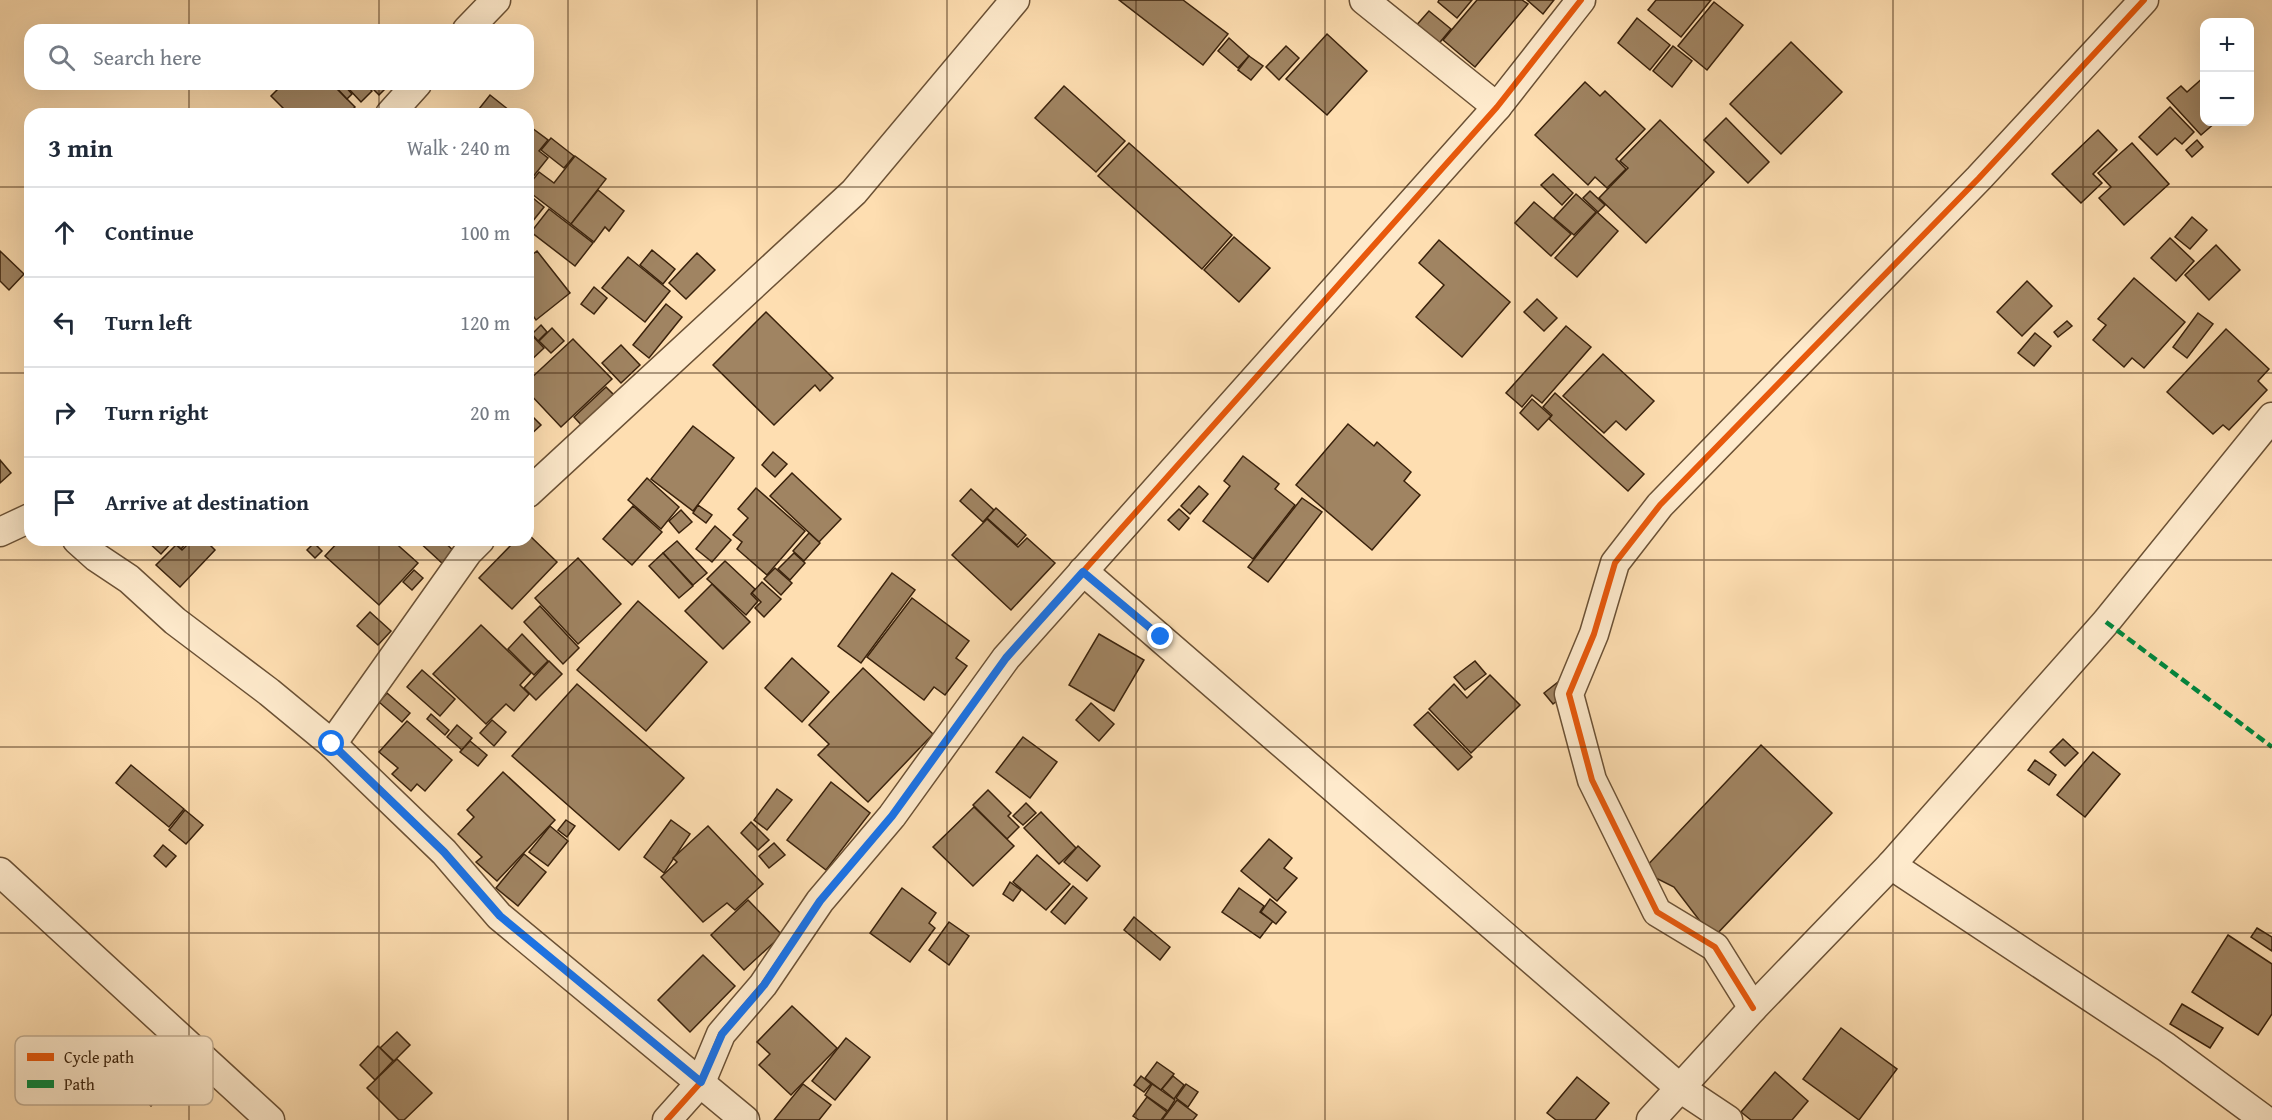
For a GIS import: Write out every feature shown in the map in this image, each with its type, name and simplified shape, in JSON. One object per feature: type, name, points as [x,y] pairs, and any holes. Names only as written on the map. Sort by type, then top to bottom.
[{"type":"street","points":[[472,24],[496,0]]},
{"type":"street","points":[[534,487],[854,192],[1014,0]]},
{"type":"street","points":[[1364,0],[1497,107]]},
{"type":"street","points":[[667,1120],[701,1082],[722,1034],[764,985],[820,901],[892,816],[1006,658],[1497,107],[1581,0]]},
{"type":"street","points":[[1753,1008],[1715,947],[1657,912],[1592,780],[1569,694],[1594,634],[1615,564],[1659,505],[1979,178],[2144,0]]},
{"type":"street","points":[[395,108],[412,90]]},
{"type":"street","points":[[1651,1120],[1753,1008],[1891,865],[2106,622],[2272,417]]},
{"type":"street","points":[[0,532],[24,521]]},
{"type":"street","points":[[84,546],[129,579],[175,621],[269,692],[332,744],[444,852],[500,916],[745,1120]]},
{"type":"street","points":[[332,744],[474,546]]},
{"type":"street","points":[[1083,572],[1680,1088],[1728,1120]]},
{"type":"street","points":[[1891,865],[2166,1047],[2265,1120]]},
{"type":"street","points":[[0,872],[179,1036]]},
{"type":"street","points":[[213,1068],[270,1120]]},
{"type":"building","points":[[1119,0],[1183,0],[1228,34],[1203,65]]},
{"type":"building","points":[[1439,0],[1472,0],[1457,18],[1438,2]]},
{"type":"building","points":[[1477,0],[1522,0],[1528,4],[1475,67],[1443,40]]},
{"type":"building","points":[[1527,0],[1554,0],[1543,14]]},
{"type":"building","points":[[1656,0],[1711,0],[1681,37],[1648,10]]},
{"type":"building","points":[[1714,2],[1743,25],[1707,70],[1678,46]]},
{"type":"building","points":[[1429,11],[1451,29],[1436,47],[1414,28]]},
{"type":"building","points":[[1637,18],[1670,45],[1650,70],[1618,43]]},
{"type":"building","points":[[1327,34],[1367,71],[1327,115],[1286,79]]},
{"type":"building","points":[[1229,38],[1249,56],[1238,68],[1218,51]]},
{"type":"building","points":[[1791,42],[1842,92],[1781,154],[1730,104]]},
{"type":"building","points":[[1286,46],[1299,58],[1279,80],[1266,67]]},
{"type":"building","points":[[1673,46],[1692,61],[1672,87],[1653,71]]},
{"type":"building","points":[[1249,56],[1263,66],[1251,80],[1238,70]]},
{"type":"building","points":[[2200,81],[2200,126],[2211,126],[2201,135],[2167,98],[2181,86],[2187,92]]},
{"type":"building","points":[[1585,82],[1600,96],[1605,91],[1645,129],[1616,159],[1626,169],[1607,188],[1595,177],[1588,185],[1535,135]]},
{"type":"building","points":[[1064,86],[1125,141],[1096,172],[1035,118]]},
{"type":"building","points":[[277,90],[338,90],[355,107],[283,108],[271,96]]},
{"type":"building","points":[[339,90],[348,90],[352,94],[347,99]]},
{"type":"building","points":[[350,90],[372,91],[361,102]]},
{"type":"building","points":[[374,90],[384,90],[379,95]]},
{"type":"building","points":[[490,95],[506,108],[480,108]]},
{"type":"building","points":[[2170,107],[2194,132],[2182,144],[2175,138],[2157,155],[2139,137]]},
{"type":"building","points":[[1726,118],[1769,162],[1748,183],[1704,140]]},
{"type":"building","points":[[1660,120],[1714,172],[1646,243],[1599,198],[1628,168],[1620,161]]},
{"type":"building","points":[[534,130],[548,140],[539,151],[548,158],[534,176]]},
{"type":"building","points":[[2098,130],[2117,150],[2093,174],[2102,183],[2081,203],[2052,174]]},
{"type":"building","points":[[551,138],[574,156],[564,168],[541,150]]},
{"type":"building","points":[[2197,140],[2203,147],[2192,157],[2186,150]]},
{"type":"building","points":[[1129,143],[1232,235],[1202,269],[1098,176]]},
{"type":"building","points":[[2132,143],[2169,184],[2124,225],[2099,198],[2111,187],[2098,173]]},
{"type":"building","points":[[575,156],[606,179],[571,224],[534,196],[534,178],[539,172],[554,183]]},
{"type":"building","points":[[1553,174],[1573,193],[1562,205],[1541,185]]},
{"type":"building","points":[[598,190],[624,211],[609,231],[605,227],[594,242],[571,224]]},
{"type":"building","points":[[1590,191],[1605,205],[1598,212],[1583,198]]},
{"type":"building","points":[[1576,194],[1596,212],[1574,235],[1554,218]]},
{"type":"building","points":[[534,199],[544,207],[534,220]]},
{"type":"building","points":[[1534,202],[1571,234],[1551,256],[1515,223]]},
{"type":"building","points":[[549,209],[593,243],[575,266],[534,234],[534,228]]},
{"type":"building","points":[[1597,212],[1618,231],[1577,277],[1555,258]]},
{"type":"building","points":[[2192,217],[2207,230],[2190,249],[2175,237]]},
{"type":"building","points":[[1234,237],[1270,268],[1239,302],[1204,270]]},
{"type":"building","points":[[2170,238],[2194,261],[2176,281],[2151,258]]},
{"type":"building","points":[[1439,240],[1510,302],[1462,357],[1416,317],[1444,285],[1419,263]]},
{"type":"building","points":[[2216,245],[2240,270],[2209,300],[2185,275]]},
{"type":"building","points":[[652,250],[675,269],[663,284],[640,265]]},
{"type":"building","points":[[0,251],[24,274],[9,290],[0,281]]},
{"type":"building","points":[[537,251],[570,293],[536,320],[534,317],[534,253]]},
{"type":"building","points":[[697,253],[715,270],[686,299],[669,283]]},
{"type":"building","points":[[628,257],[670,291],[645,322],[602,288]]},
{"type":"building","points":[[2134,278],[2185,322],[2144,368],[2132,358],[2124,367],[2093,340],[2106,325],[2098,319]]},
{"type":"building","points":[[2027,281],[2052,306],[2022,336],[1997,312]]},
{"type":"building","points":[[594,287],[607,298],[594,314],[581,304]]},
{"type":"building","points":[[1537,299],[1557,318],[1544,331],[1524,312]]},
{"type":"building","points":[[666,304],[682,317],[649,358],[633,345]]},
{"type":"building","points":[[766,312],[833,378],[820,391],[815,385],[774,425],[713,365]]},
{"type":"building","points":[[2198,313],[2213,324],[2187,358],[2173,347]]},
{"type":"building","points":[[2067,321],[2072,326],[2058,337],[2054,332]]},
{"type":"building","points":[[541,325],[547,332],[538,341],[534,332]]},
{"type":"building","points":[[1566,326],[1591,347],[1542,403],[1532,395],[1522,407],[1506,393]]},
{"type":"building","points":[[552,328],[564,341],[551,353],[539,341]]},
{"type":"building","points":[[2226,329],[2269,369],[2258,381],[2267,390],[2229,430],[2223,425],[2213,434],[2167,392]]},
{"type":"building","points":[[2035,333],[2051,346],[2034,366],[2018,353]]},
{"type":"building","points":[[534,337],[544,348],[534,357]]},
{"type":"building","points":[[573,339],[612,379],[561,427],[534,398],[534,375]]},
{"type":"building","points":[[621,345],[640,365],[621,383],[602,363]]},
{"type":"building","points":[[1603,354],[1654,401],[1626,430],[1616,421],[1604,433],[1563,396]]},
{"type":"building","points":[[606,387],[619,400],[586,430],[574,417]]},
{"type":"building","points":[[1555,393],[1644,474],[1628,491],[1549,419],[1552,415],[1543,407]]},
{"type":"building","points":[[1532,399],[1551,416],[1538,430],[1520,413]]},
{"type":"building","points":[[534,418],[541,425],[534,431]]},
{"type":"building","points":[[1348,424],[1374,446],[1377,442],[1411,472],[1404,481],[1420,495],[1372,550],[1296,485]]},
{"type":"building","points":[[693,426],[734,458],[693,511],[651,479]]},
{"type":"building","points":[[773,452],[787,464],[775,477],[762,465]]},
{"type":"building","points":[[1243,456],[1279,484],[1275,489],[1295,505],[1253,559],[1203,521],[1230,486],[1224,481]]},
{"type":"building","points":[[0,460],[11,473],[0,483]]},
{"type":"building","points":[[792,473],[841,519],[819,542],[770,496]]},
{"type":"building","points":[[647,478],[679,507],[661,529],[628,500]]},
{"type":"building","points":[[1199,486],[1208,494],[1190,514],[1181,506]]},
{"type":"building","points":[[756,488],[805,531],[767,575],[737,549],[742,542],[733,535],[748,518],[738,509]]},
{"type":"building","points":[[971,489],[994,510],[983,522],[960,501]]},
{"type":"building","points":[[1302,498],[1322,512],[1268,582],[1248,567]]},
{"type":"building","points":[[698,505],[712,515],[706,523],[693,513]]},
{"type":"building","points":[[633,506],[662,532],[632,565],[603,539]]},
{"type":"building","points":[[996,508],[1026,535],[1017,545],[987,518]]},
{"type":"building","points":[[1179,509],[1189,518],[1179,530],[1168,520]]},
{"type":"building","points":[[681,510],[692,522],[679,533],[669,521]]},
{"type":"building","points":[[987,519],[1018,547],[1027,538],[1055,563],[1011,610],[952,555]]},
{"type":"building","points":[[715,526],[731,540],[712,562],[696,549]]},
{"type":"building","points":[[809,533],[820,543],[804,561],[793,551]]},
{"type":"building","points":[[534,540],[557,562],[512,609],[479,578],[510,546],[534,546]]},
{"type":"building","points":[[677,541],[707,573],[693,585],[663,553]]},
{"type":"building","points":[[152,546],[168,546],[161,554]]},
{"type":"building","points":[[175,546],[182,550],[186,546],[211,546],[215,550],[180,587],[156,565]]},
{"type":"building","points":[[311,546],[317,546],[322,551],[315,558],[307,550]]},
{"type":"building","points":[[334,546],[399,546],[418,563],[379,605],[325,556]]},
{"type":"building","points":[[424,546],[448,546],[455,552],[443,564]]},
{"type":"building","points":[[663,553],[693,586],[679,598],[649,566]]},
{"type":"building","points":[[794,553],[805,563],[790,580],[778,569]]},
{"type":"building","points":[[578,558],[621,604],[578,644],[535,598]]},
{"type":"building","points":[[725,561],[755,589],[751,594],[758,601],[746,615],[707,579]]},
{"type":"building","points":[[775,568],[792,583],[781,595],[764,579]]},
{"type":"building","points":[[414,570],[423,578],[412,590],[403,582]]},
{"type":"building","points":[[892,573],[915,590],[861,663],[838,646]]},
{"type":"building","points":[[762,582],[781,599],[764,617],[755,608],[761,602],[752,593]]},
{"type":"building","points":[[712,584],[750,622],[723,649],[685,611]]},
{"type":"building","points":[[912,598],[969,641],[956,658],[967,666],[945,695],[934,687],[924,700],[867,657]]},
{"type":"building","points":[[638,601],[707,662],[646,731],[577,670]]},
{"type":"building","points":[[540,606],[579,648],[563,664],[524,622]]},
{"type":"building","points":[[370,612],[391,631],[378,645],[357,626]]},
{"type":"building","points":[[481,625],[531,673],[520,685],[529,694],[514,711],[506,704],[486,724],[433,674]]},
{"type":"building","points":[[522,634],[548,661],[534,675],[508,649]]},
{"type":"building","points":[[1099,634],[1144,660],[1114,711],[1069,685]]},
{"type":"building","points":[[792,658],[829,692],[802,722],[765,688]]},
{"type":"building","points":[[549,661],[562,674],[536,700],[524,688]]},
{"type":"building","points":[[1475,661],[1486,674],[1465,690],[1454,677]]},
{"type":"building","points":[[863,668],[933,734],[868,802],[818,755],[829,744],[809,725]]},
{"type":"building","points":[[422,670],[455,699],[440,716],[407,687]]},
{"type":"building","points":[[1490,675],[1520,705],[1471,753],[1429,709],[1454,684],[1467,698]]},
{"type":"building","points":[[1558,682],[1567,693],[1553,704],[1544,693]]},
{"type":"building","points":[[577,684],[684,778],[619,850],[512,756]]},
{"type":"building","points":[[387,693],[410,713],[402,722],[379,702]]},
{"type":"building","points":[[1091,703],[1114,724],[1099,741],[1076,720]]},
{"type":"building","points":[[1428,712],[1472,757],[1458,770],[1414,725]]},
{"type":"building","points":[[431,714],[449,730],[445,735],[427,719]]},
{"type":"building","points":[[492,720],[506,732],[494,746],[480,733]]},
{"type":"building","points":[[407,721],[452,760],[425,791],[417,784],[411,791],[392,774],[398,768],[379,752]]},
{"type":"building","points":[[457,725],[472,738],[462,750],[447,737]]},
{"type":"building","points":[[1023,737],[1057,762],[1030,798],[996,772]]},
{"type":"building","points":[[2063,739],[2078,753],[2065,766],[2050,752]]},
{"type":"building","points":[[470,741],[487,755],[478,766],[460,752]]},
{"type":"building","points":[[1761,745],[1832,813],[1713,938],[1674,887],[1642,871]]},
{"type":"building","points":[[2093,752],[2120,774],[2085,817],[2057,795]]},
{"type":"building","points":[[2035,760],[2056,775],[2049,785],[2028,770]]},
{"type":"building","points":[[131,765],[184,809],[169,827],[116,783]]},
{"type":"building","points":[[503,772],[555,820],[497,881],[476,862],[482,857],[458,834],[474,817],[467,810]]},
{"type":"building","points":[[831,782],[870,813],[826,870],[787,840]]},
{"type":"building","points":[[777,789],[792,800],[767,830],[754,820]]},
{"type":"building","points":[[988,790],[1011,813],[1008,816],[1019,827],[1007,839],[973,805]]},
{"type":"building","points":[[1026,803],[1036,813],[1023,825],[1013,816]]},
{"type":"building","points":[[974,807],[1014,846],[973,886],[933,847]]},
{"type":"building","points":[[185,810],[203,825],[186,844],[169,830]]},
{"type":"building","points":[[1041,812],[1076,848],[1059,864],[1024,828]]},
{"type":"building","points":[[566,820],[575,826],[567,837],[558,830]]},
{"type":"building","points":[[671,820],[690,834],[664,873],[644,857]]},
{"type":"building","points":[[751,822],[769,840],[758,850],[741,833]]},
{"type":"building","points":[[550,826],[568,841],[548,866],[529,852]]},
{"type":"building","points":[[708,826],[763,884],[735,910],[727,903],[703,922],[661,877],[677,862],[673,858]]},
{"type":"building","points":[[1269,839],[1292,858],[1284,868],[1297,878],[1277,901],[1241,871]]},
{"type":"building","points":[[774,843],[785,855],[769,868],[759,856]]},
{"type":"building","points":[[163,845],[176,856],[166,867],[154,856]]},
{"type":"building","points":[[1078,846],[1100,866],[1087,881],[1064,862]]},
{"type":"building","points":[[524,854],[546,872],[518,906],[496,888]]},
{"type":"building","points":[[1037,855],[1070,884],[1046,910],[1013,882]]},
{"type":"building","points":[[1010,882],[1021,890],[1013,901],[1003,894]]},
{"type":"building","points":[[1073,886],[1087,898],[1065,924],[1051,912]]},
{"type":"building","points":[[902,888],[936,913],[929,923],[935,928],[910,962],[870,933]]},
{"type":"building","points":[[1239,888],[1264,906],[1260,912],[1273,921],[1260,938],[1222,912]]},
{"type":"building","points":[[1270,899],[1286,912],[1276,924],[1261,912]]},
{"type":"building","points":[[748,900],[782,935],[744,970],[711,935]]},
{"type":"building","points":[[1134,917],[1170,947],[1160,960],[1124,930]]},
{"type":"building","points":[[949,922],[969,936],[949,965],[929,950]]},
{"type":"building","points":[[2257,928],[2272,937],[2272,951],[2251,937]]},
{"type":"building","points":[[2228,935],[2272,964],[2272,1014],[2258,1035],[2192,992]]},
{"type":"building","points":[[703,955],[735,986],[690,1032],[658,1000]]},
{"type":"building","points":[[2182,1004],[2223,1028],[2210,1048],[2170,1024]]},
{"type":"building","points":[[792,1006],[837,1048],[791,1095],[759,1065],[770,1054],[757,1042]]},
{"type":"building","points":[[1841,1028],[1897,1069],[1859,1120],[1803,1079]]},
{"type":"building","points":[[397,1032],[410,1045],[394,1061],[380,1048]]},
{"type":"building","points":[[846,1038],[870,1057],[835,1100],[812,1081]]},
{"type":"building","points":[[378,1046],[393,1061],[375,1080],[360,1065]]},
{"type":"building","points":[[397,1059],[432,1093],[404,1120],[399,1120],[367,1088]]},
{"type":"building","points":[[1157,1062],[1174,1074],[1161,1090],[1145,1078]]},
{"type":"building","points":[[1775,1072],[1808,1101],[1792,1120],[1751,1120],[1741,1112]]},
{"type":"building","points":[[1141,1076],[1151,1084],[1144,1092],[1134,1085]]},
{"type":"building","points":[[1173,1076],[1184,1085],[1174,1099],[1162,1089]]},
{"type":"building","points":[[1577,1077],[1609,1103],[1595,1120],[1556,1120],[1547,1113]]},
{"type":"building","points":[[803,1084],[831,1105],[819,1120],[774,1120]]},
{"type":"building","points":[[1152,1084],[1175,1100],[1168,1111],[1145,1095]]},
{"type":"building","points":[[1186,1084],[1198,1092],[1188,1107],[1176,1098]]},
{"type":"building","points":[[1147,1097],[1167,1112],[1161,1120],[1139,1120],[1133,1116]]},
{"type":"building","points":[[1177,1100],[1197,1115],[1193,1120],[1162,1120]]},
{"type":"marked path","points":[[2106,622],[2272,747]]},
{"type":"cycle path","points":[[667,1120],[701,1082],[721,1034],[763,985],[820,901],[892,816],[1006,658],[1497,107],[1581,0]]},
{"type":"cycle path","points":[[1753,1008],[1715,947],[1657,912],[1592,780],[1569,694],[1594,634],[1615,563],[1660,505],[1979,178],[2144,0]]},
{"type":"route","points":[[332,744],[444,852],[500,916],[701,1082],[722,1034],[764,985],[820,901],[892,816],[1006,658],[1083,572],[1161,637]]}]
